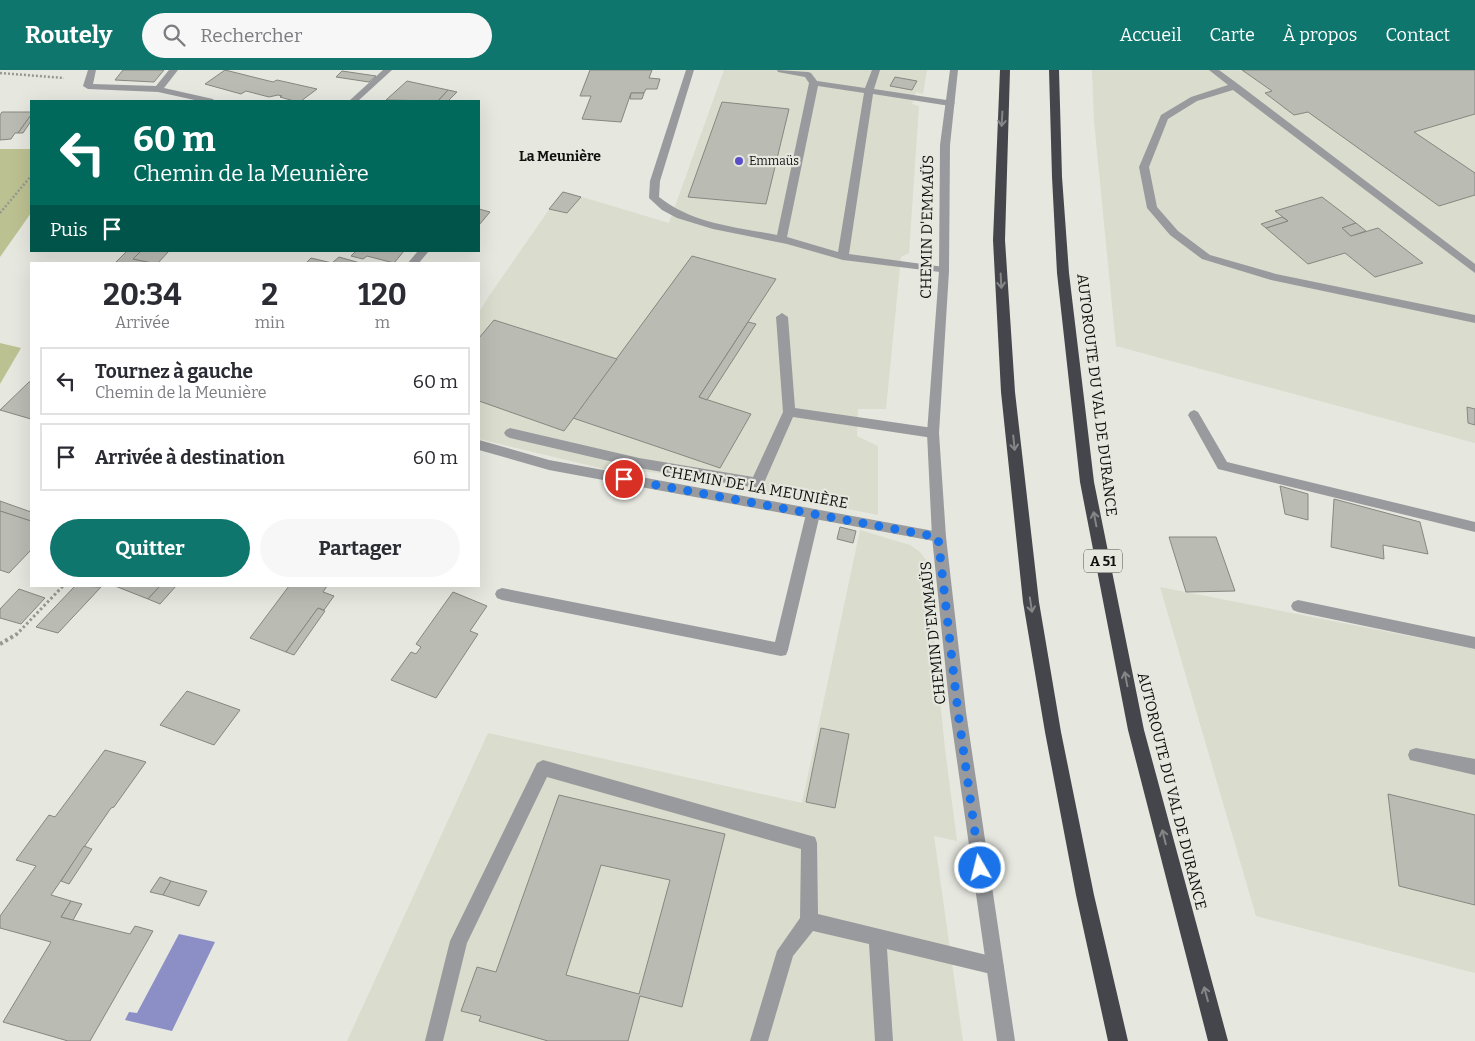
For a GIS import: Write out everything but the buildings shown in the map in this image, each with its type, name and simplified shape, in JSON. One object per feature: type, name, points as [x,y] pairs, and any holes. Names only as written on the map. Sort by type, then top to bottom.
[{"type":"highway","points":[[1004,70],[999,240],[1008,392],[1030,592],[1053,732],[1084,895],[1118,1041]]},
{"type":"highway","name":"AUTOROUTE DU VAL DE DURANCE","points":[[1054,70],[1057,177],[1063,273],[1087,482],[1136,730],[1218,1041]]},
{"type":"street","points":[[92,70],[88,86],[158,88],[206,100]]},
{"type":"street","points":[[158,88],[174,70]]},
{"type":"street","points":[[353,100],[388,70]]},
{"type":"street","points":[[690,70],[655,182],[654,198],[670,211],[689,219],[781,239],[843,257],[944,271]]},
{"type":"street","points":[[781,70],[808,75],[814,83],[950,103]]},
{"type":"street","points":[[843,257],[869,90],[876,70]]},
{"type":"street","name":"CHEMIN D'EMMAÜS","points":[[954,70],[945,145],[944,271],[933,433],[938,537],[958,712],[1006,1041]]},
{"type":"street","points":[[1214,70],[1475,270]]},
{"type":"street","points":[[781,239],[814,83]]},
{"type":"street","points":[[1235,86],[1194,99],[1164,117],[1144,167],[1152,208],[1174,233],[1206,257],[1275,277],[1475,319]]},
{"type":"street","points":[[414,262],[423,252]]},
{"type":"street","points":[[510,433],[639,463],[757,483],[789,412],[782,318]]},
{"type":"street","points":[[789,412],[933,433]]},
{"type":"street","points":[[1194,415],[1223,466],[1475,527]]},
{"type":"street","name":"CHEMIN DE LA MEUNIÈRE","points":[[480,445],[549,465],[938,537]]},
{"type":"street","points":[[502,594],[781,650],[812,514]]},
{"type":"street","points":[[1298,606],[1475,643]]},
{"type":"street","points":[[1416,755],[1475,767]]},
{"type":"street","points":[[434,1041],[459,941],[543,768],[809,843],[808,921],[786,951],[759,1041]]},
{"type":"street","points":[[808,921],[995,966]]},
{"type":"street","points":[[878,939],[884,1041]]},
{"type":"path","points":[[0,73],[73,78],[88,86]]},
{"type":"path","points":[[0,213],[30,177]]},
{"type":"path","points":[[0,644],[17,634],[62,587]]},
{"type":"shaded area","points":[[724,70],[927,70],[923,94],[916,92],[912,104],[919,106],[909,253],[901,257],[886,409],[858,409],[857,436],[878,446],[878,515],[674,474],[604,469],[480,439],[480,310],[562,191],[669,223]]},
{"type":"shaded area","points":[[1092,70],[1475,70],[1475,443],[1116,346],[1094,121]]},
{"type":"shaded area","points":[[860,530],[910,545],[920,552],[926,560],[945,749],[957,841],[934,836],[963,1041],[347,1041],[488,733],[802,803]]},
{"type":"shaded area","points":[[1160,587],[1475,649],[1475,973],[1256,916]]},
{"type":"green space","points":[[0,149],[30,149],[30,214],[0,257]]},
{"type":"green space","points":[[0,343],[21,348],[0,384]]},
{"type":"water","points":[[179,934],[215,942],[172,1031],[125,1020],[129,1012],[137,1013]]},
{"type":"place","name":"Emmaüs","points":[[739,161]]},
{"type":"district","name":"La Meunière","points":[[560,156]]},
{"type":"route","points":[[624,479],[938,537],[958,712],[980,868]]}]
